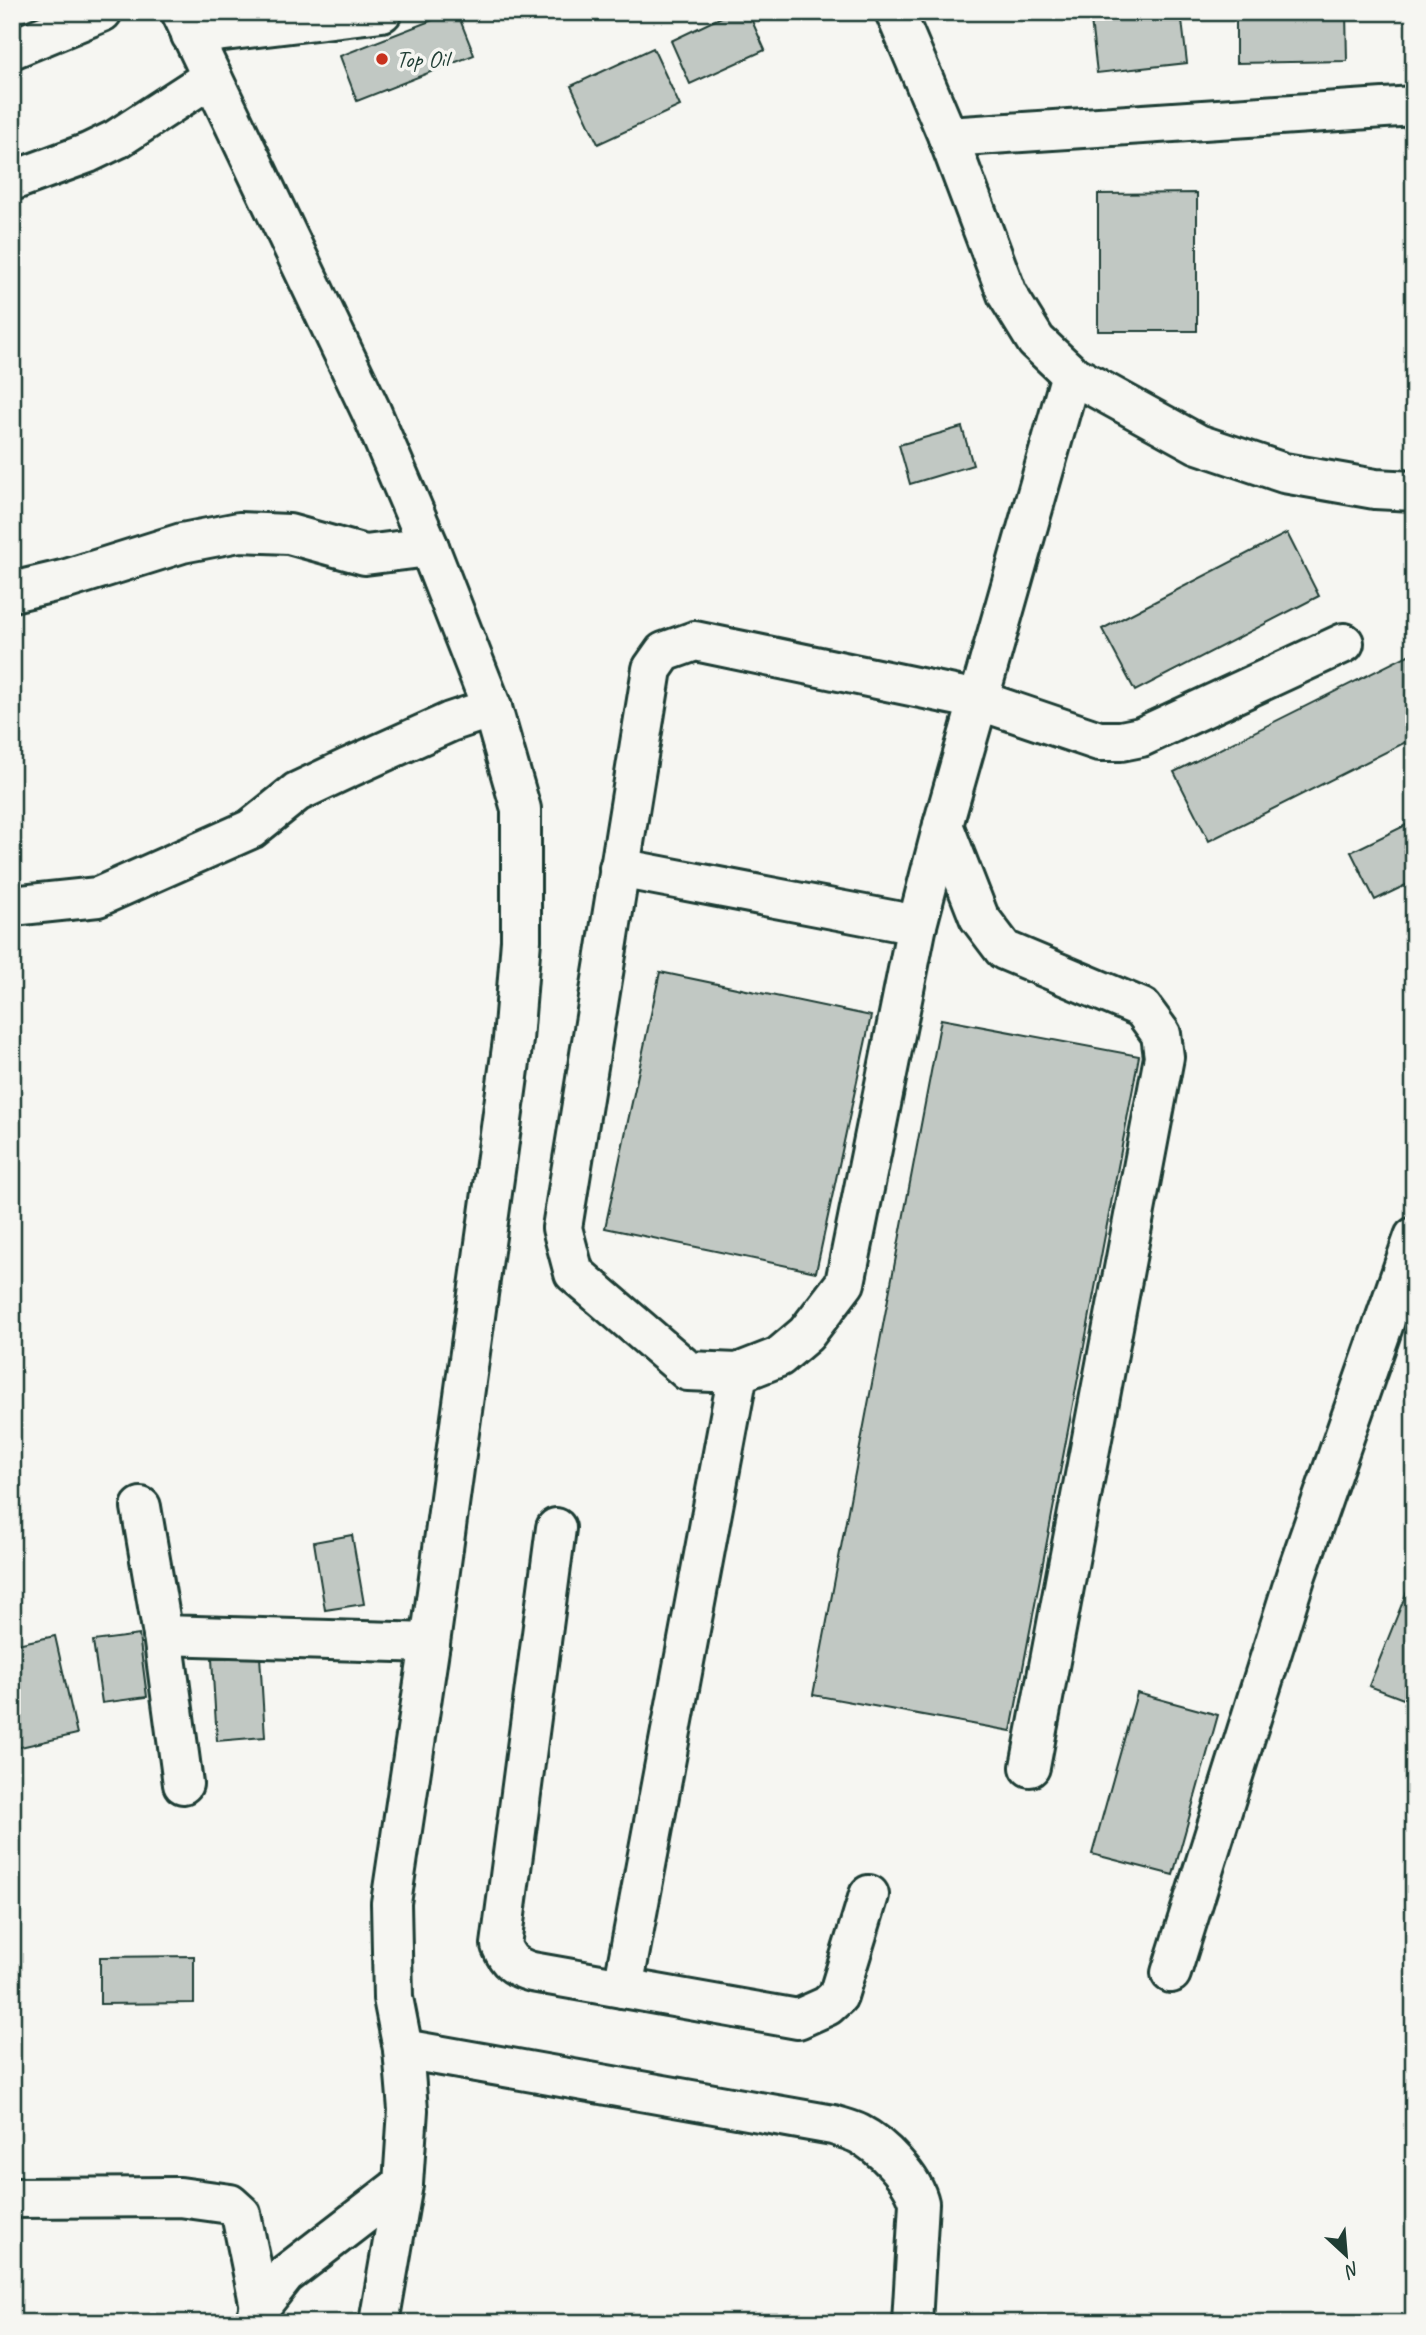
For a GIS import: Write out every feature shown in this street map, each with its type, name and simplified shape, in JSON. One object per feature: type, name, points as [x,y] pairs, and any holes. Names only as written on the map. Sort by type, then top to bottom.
[{"type":"main road","points":[[12,49],[103,12]]},
{"type":"main road","points":[[379,2323],[403,2184],[408,2110],[402,2049],[393,1998],[391,1903],[430,1643],[513,1040],[521,940],[522,809],[492,708],[429,547],[371,411],[186,24],[382,12]]},
{"type":"main road","points":[[895,12],[948,137],[1007,294],[1035,341],[1072,374],[1198,444],[1284,472],[1375,489],[1414,491]]},
{"type":"main road","points":[[12,181],[88,153],[117,139],[212,77]]},
{"type":"main road","points":[[948,137],[1414,106]]},
{"type":"main road","points":[[1072,374],[978,700],[917,925],[845,1283],[806,1334],[779,1357],[738,1373],[688,1371],[574,1273],[562,1228],[652,669],[664,652],[695,641],[978,700],[1099,741],[1121,741],[1141,737],[1344,643]]},
{"type":"main road","points":[[12,592],[67,579],[181,543],[239,532],[289,534],[365,555],[429,547]]},
{"type":"main road","points":[[12,906],[98,897],[251,829],[297,792],[450,722],[492,708]]},
{"type":"main road","points":[[943,825],[979,917],[1004,950],[1142,1008],[1161,1034],[1164,1057],[1030,1767]]},
{"type":"main road","points":[[619,868],[917,925]]},
{"type":"main road","points":[[1171,1973],[1296,1575],[1414,1237]]},
{"type":"main road","points":[[623,1988],[738,1373]]},
{"type":"main road","points":[[141,1507],[163,1635],[183,1784]]},
{"type":"main road","points":[[555,1528],[501,1945],[507,1959],[515,1967],[532,1972],[798,2019],[827,2006],[838,1996],[869,1895]]},
{"type":"main road","points":[[163,1635],[430,1643]]},
{"type":"main road","points":[[402,2049],[833,2125],[862,2135],[908,2176],[916,2190],[919,2203],[912,2323]]},
{"type":"main road","points":[[258,2315],[285,2275],[403,2184]]},
{"type":"main road","points":[[12,2198],[180,2197],[230,2204],[240,2214],[258,2315]]},
{"type":"building","points":[[457,12],[474,55],[357,101],[340,56]]},
{"type":"building","points":[[732,12],[748,12],[765,50],[690,84],[671,41]]},
{"type":"building","points":[[1090,12],[1181,12],[1187,63],[1097,73]]},
{"type":"building","points":[[1236,12],[1346,12],[1347,61],[1236,63]]},
{"type":"building","points":[[653,48],[680,106],[598,144],[571,86]]},
{"type":"building","points":[[1197,193],[1197,331],[1098,331],[1098,194]]},
{"type":"building","points":[[962,427],[973,465],[910,484],[899,445]]},
{"type":"building","points":[[1287,533],[1319,596],[1135,691],[1102,629]]},
{"type":"building","points":[[1414,652],[1414,738],[1209,841],[1174,772]]},
{"type":"building","points":[[1414,821],[1414,881],[1375,900],[1351,852]]},
{"type":"building","points":[[660,972],[871,1016],[816,1272],[605,1228]]},
{"type":"building","points":[[941,1019],[1139,1056],[1011,1731],[813,1695]]},
{"type":"building","points":[[352,1535],[364,1604],[325,1610],[314,1542]]},
{"type":"building","points":[[1414,1574],[1414,1703],[1369,1686]]},
{"type":"building","points":[[139,1635],[147,1697],[102,1703],[93,1641]]},
{"type":"building","points":[[55,1636],[77,1734],[12,1749],[12,1645]]},
{"type":"building","points":[[260,1656],[265,1737],[217,1741],[212,1659]]},
{"type":"building","points":[[1137,1693],[1218,1715],[1173,1875],[1092,1854]]},
{"type":"building","points":[[194,1956],[194,2003],[100,2004],[100,1957]]},
{"type":"place","name":"Top Oil","points":[[382,59]]}]
